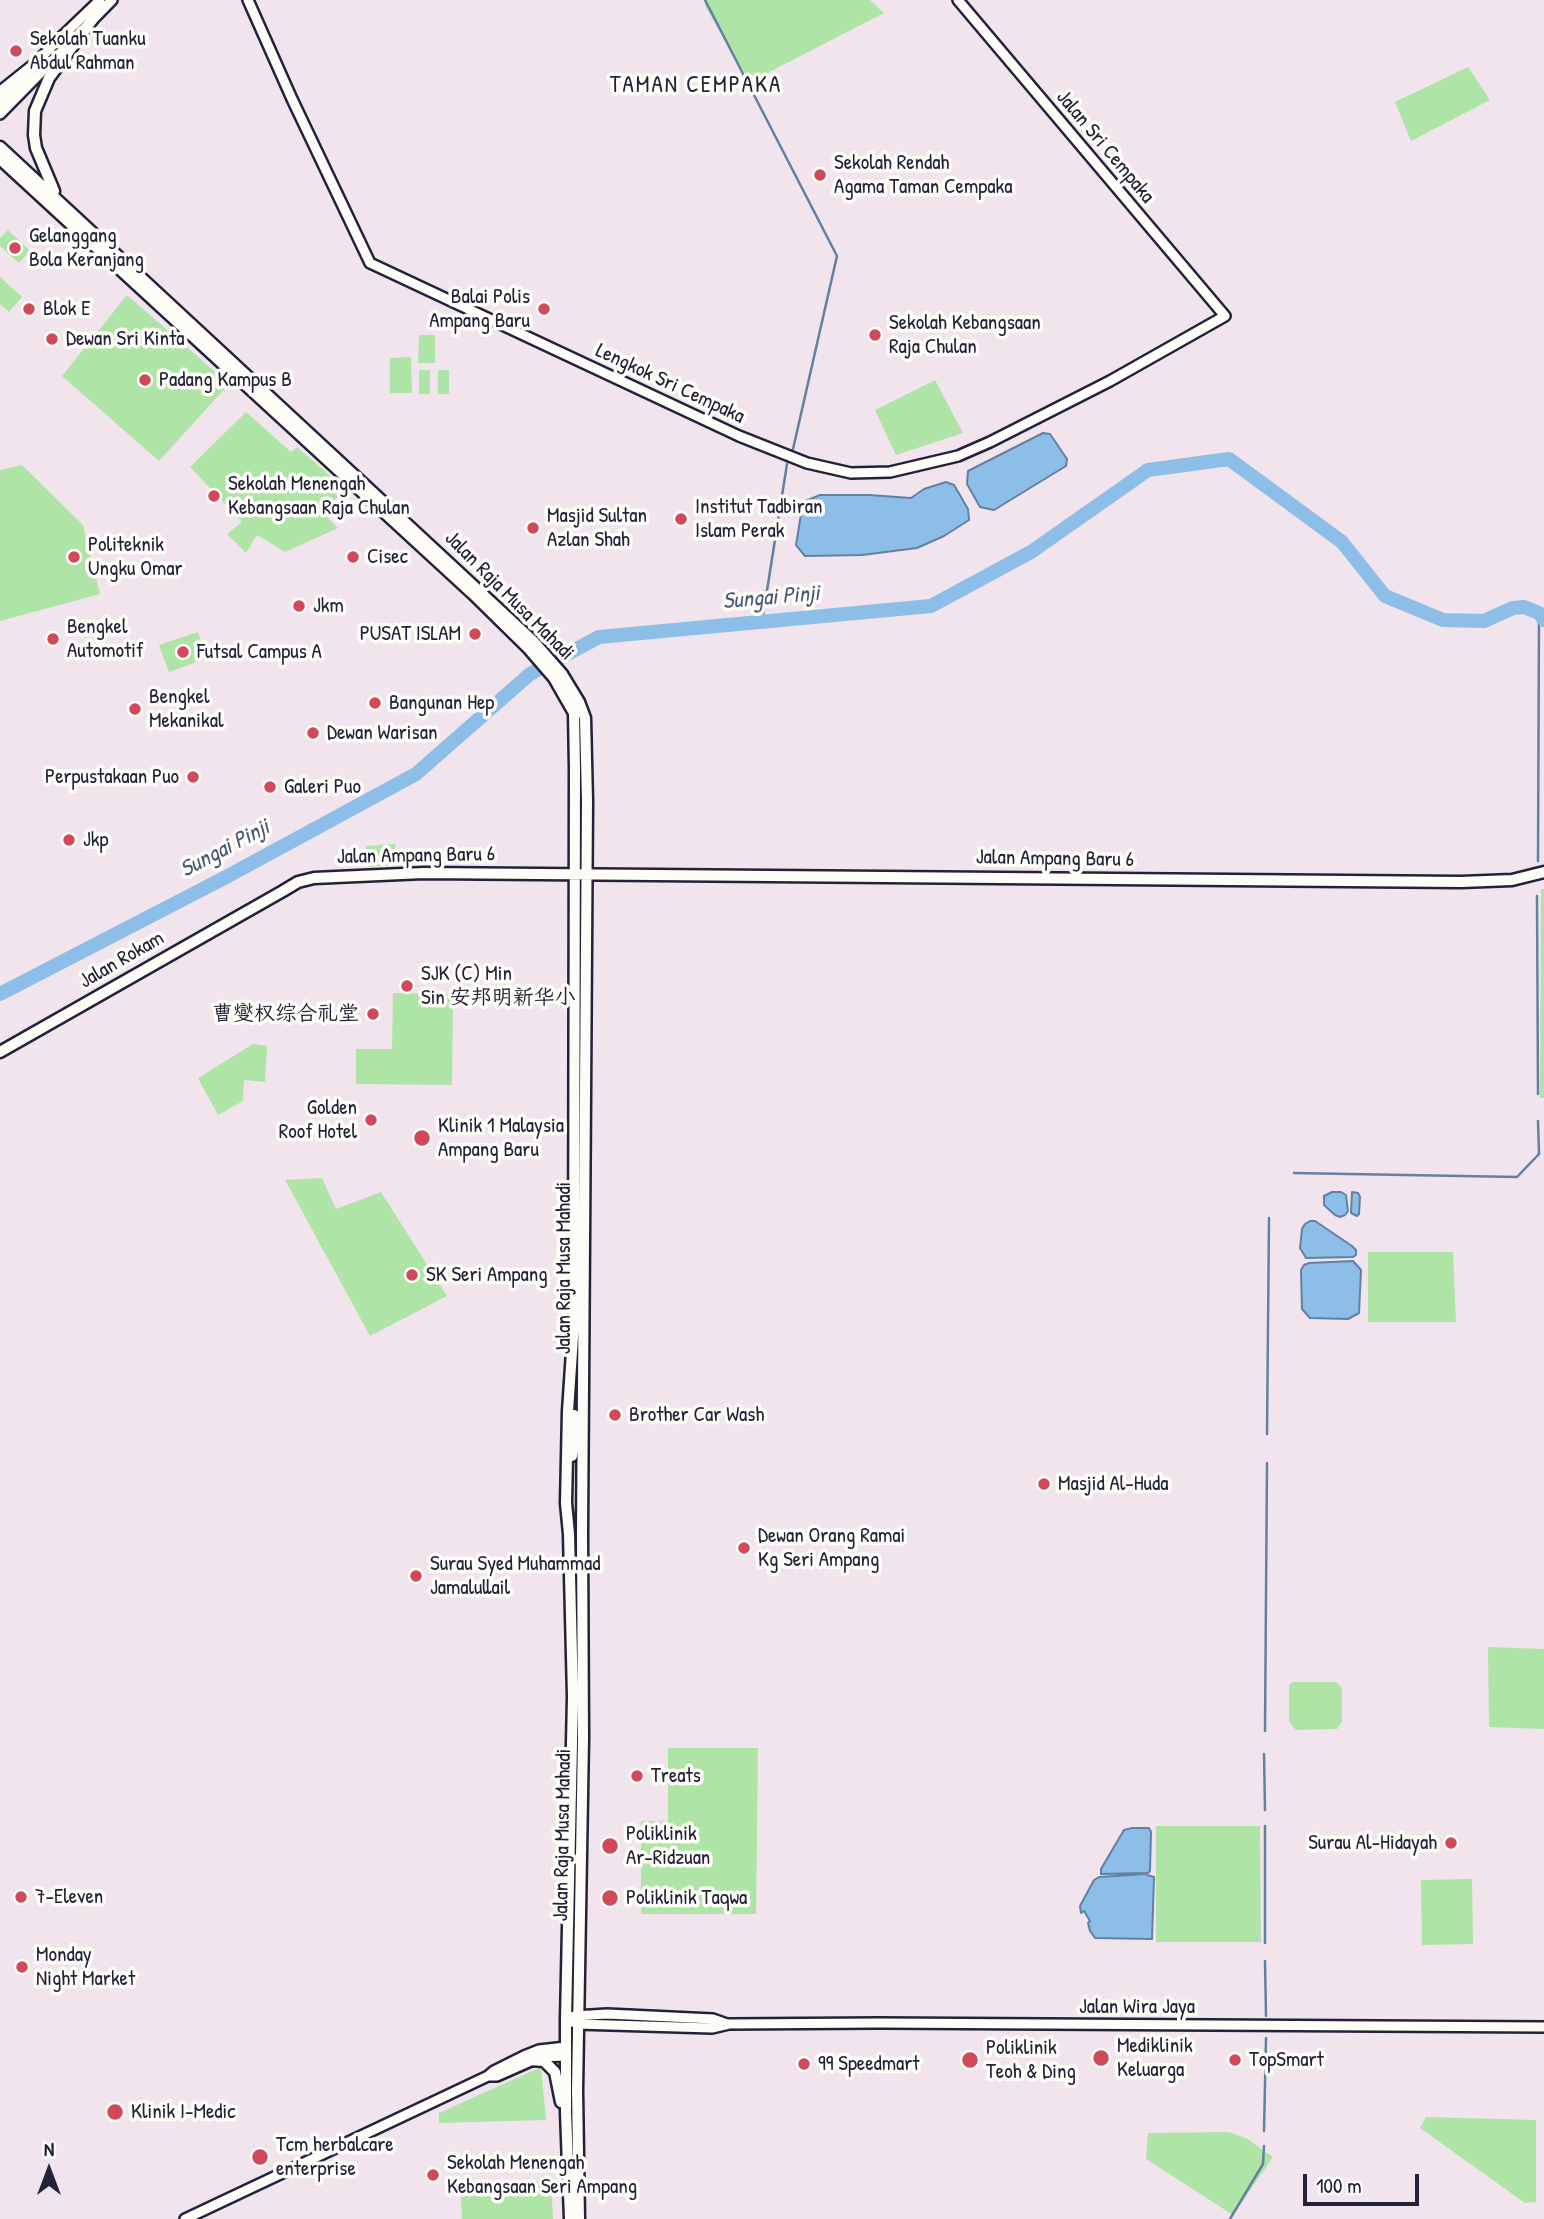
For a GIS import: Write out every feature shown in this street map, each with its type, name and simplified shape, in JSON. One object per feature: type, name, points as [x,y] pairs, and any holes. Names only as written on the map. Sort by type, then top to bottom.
[{"type":"main road","points":[[63,205],[50,185],[36,148],[35,111],[49,78],[92,20]]},
{"type":"main road","points":[[0,92],[35,64]]},
{"type":"main road","name":"Jalan Raja Musa Mahadi","points":[[0,147],[533,647],[558,676],[574,713],[580,874],[583,1773],[577,2063],[579,2219]]},
{"type":"main road","name":"Jalan Raja Musa Mahadi","points":[[0,159],[533,647]]},
{"type":"main road","name":"Jalan Ampang Baru 6","points":[[1523,878],[1544,872]]},
{"type":"main road","name":"Jalan Ampang Baru 6","points":[[263,902],[299,882],[329,877],[424,873],[1379,882],[1461,882],[1523,878],[1544,881]]},
{"type":"main road","name":"Jalan Raja Musa Mahadi","points":[[570,2219],[566,2019],[573,1750],[569,1534],[566,1503],[567,1422],[574,1322],[580,874]]},
{"type":"main road","name":"Jalan Rokam","points":[[0,1052],[263,902]]},
{"type":"main road","points":[[569,1534],[573,1446],[580,1442],[574,1420],[574,1322]]},
{"type":"main road","points":[[577,2063],[567,2052],[578,2020]]},
{"type":"main road","points":[[530,2060],[544,2061],[555,2072],[561,2107],[566,2112]]},
{"type":"street","points":[[0,104],[35,64],[100,0]]},
{"type":"street","points":[[0,114],[112,0]]},
{"type":"street","name":"Lengkok Sri Cempaka","points":[[248,0],[370,263],[727,430],[807,463],[851,473],[890,472],[958,456],[1110,381],[1225,316]]},
{"type":"street","name":"Jalan Sri Cempaka","points":[[958,0],[1225,316]]},
{"type":"street","name":"Jalan Wira Jaya","points":[[566,2019],[578,2020],[607,2014],[713,2019],[729,2024],[1544,2027]]},
{"type":"street","points":[[185,2219],[488,2076],[524,2056],[539,2050],[567,2052]]},
{"type":"street","points":[[488,2076],[497,2076],[530,2060],[567,2052]]},
{"type":"green space","points":[[704,0],[870,0],[884,13],[750,82],[706,8]]},
{"type":"green space","points":[[1468,67],[1490,100],[1411,141],[1395,102]]},
{"type":"green space","name":"Gelanggang Bola Keranjang","points":[[8,230],[30,251],[19,263],[0,246],[0,238]]},
{"type":"green space","points":[[0,277],[22,297],[9,312],[0,304]]},
{"type":"green space","name":"Padang Kampus B","points":[[127,295],[229,384],[159,461],[62,376]]},
{"type":"green space","points":[[419,335],[435,335],[435,363],[418,363]]},
{"type":"green space","points":[[411,357],[412,393],[390,393],[390,358]]},
{"type":"green space","points":[[419,370],[430,370],[430,394],[419,394]]},
{"type":"green space","points":[[438,370],[449,370],[449,394],[438,394]]},
{"type":"green space","points":[[935,380],[963,433],[896,455],[875,410]]},
{"type":"green space","points":[[246,412],[291,452],[297,447],[345,489],[323,513],[338,528],[285,552],[257,535],[246,553],[227,534],[242,522],[190,467]]},
{"type":"green space","points":[[22,465],[83,525],[100,594],[0,621],[0,470]]},
{"type":"green space","name":"Futsal Campus A","points":[[198,632],[207,658],[169,672],[159,645]]},
{"type":"green space","points":[[395,844],[398,864],[368,867],[366,846]]},
{"type":"green space","points":[[1541,889],[1544,889],[1544,1098],[1540,1098]]},
{"type":"green space","points":[[393,993],[453,994],[452,1085],[356,1084],[356,1049],[392,1049]]},
{"type":"green space","points":[[253,1044],[267,1046],[265,1082],[244,1080],[243,1101],[218,1115],[198,1078]]},
{"type":"green space","points":[[322,1178],[336,1209],[381,1192],[447,1296],[370,1336],[285,1180]]},
{"type":"green space","points":[[1368,1252],[1453,1252],[1456,1322],[1368,1322]]},
{"type":"green space","points":[[1488,1647],[1544,1649],[1544,1729],[1489,1727]]},
{"type":"green space","points":[[1293,1682],[1336,1682],[1342,1688],[1342,1722],[1337,1729],[1296,1730],[1289,1722],[1289,1685]]},
{"type":"green space","points":[[668,1748],[758,1748],[756,1914],[641,1914],[641,1821],[668,1821]]},
{"type":"green space","points":[[1156,1826],[1260,1826],[1261,1942],[1156,1942]]},
{"type":"green space","points":[[1472,1879],[1473,1944],[1422,1945],[1421,1880]]},
{"type":"green space","points":[[541,2067],[546,2120],[439,2123],[439,2113]]},
{"type":"green space","points":[[1426,2117],[1536,2120],[1536,2202],[1525,2203],[1420,2128]]},
{"type":"green space","points":[[1228,2132],[1246,2138],[1273,2157],[1233,2215],[1146,2159],[1148,2133]]},
{"type":"green space","points":[[551,2181],[553,2219],[462,2219],[460,2182]]},
{"type":"water","points":[[1043,433],[1050,434],[1067,459],[1066,466],[994,510],[980,507],[967,484],[968,471]]},
{"type":"water","points":[[946,482],[954,485],[968,509],[969,520],[944,536],[917,548],[862,555],[805,556],[796,545],[803,502],[820,495],[911,498],[924,489]]},
{"type":"water","points":[[1332,1192],[1346,1195],[1348,1211],[1345,1215],[1335,1215],[1324,1205],[1324,1196]]},
{"type":"water","points":[[1352,1192],[1358,1193],[1360,1197],[1357,1216],[1351,1213]]},
{"type":"water","points":[[1310,1221],[1315,1221],[1352,1246],[1356,1255],[1306,1258],[1300,1248],[1302,1229]]},
{"type":"water","points":[[1353,1261],[1361,1270],[1359,1313],[1348,1319],[1310,1318],[1302,1309],[1301,1270],[1304,1265]]},
{"type":"water","points":[[1149,1828],[1151,1832],[1150,1871],[1101,1874],[1101,1869],[1124,1830]]},
{"type":"water","points":[[1144,1874],[1154,1877],[1152,1939],[1095,1938],[1090,1931],[1090,1921],[1084,1911],[1081,1913],[1080,1906],[1094,1880],[1099,1877]]},
{"type":"waterway","points":[[705,0],[837,256],[793,449]]},
{"type":"waterway","name":"Sungai Pinji","points":[[0,994],[228,876],[416,774],[530,674],[599,637],[931,606],[1031,552],[1148,470],[1229,459],[1342,542],[1385,596],[1443,620],[1484,621],[1513,608],[1524,607],[1539,613],[1544,620]]},
{"type":"waterway","points":[[762,622],[787,464]]},
{"type":"waterway","points":[[1538,861],[1539,613]]},
{"type":"waterway","points":[[1537,896],[1538,1094]]},
{"type":"waterway","points":[[1294,1173],[1517,1177],[1539,1154],[1538,1121]]},
{"type":"waterway","points":[[1267,1434],[1269,1218]]},
{"type":"waterway","points":[[1265,1731],[1267,1463]]},
{"type":"waterway","points":[[1264,1754],[1265,1810]]},
{"type":"waterway","points":[[1265,1826],[1265,1943]]},
{"type":"waterway","points":[[1265,1961],[1266,2016]]},
{"type":"waterway","points":[[1264,2131],[1266,2038]]},
{"type":"waterway","points":[[1230,2219],[1263,2164],[1264,2146]]},
{"type":"place","name":"Sekolah Tuanku Abdul Rahman","points":[[16,51]]},
{"type":"place","name":"Sekolah Rendah Agama Taman Cempaka","points":[[820,175]]},
{"type":"place","name":"Gelanggang Bola Keranjang","points":[[15,248]]},
{"type":"place","name":"Blok E","points":[[29,309]]},
{"type":"place","name":"Balai Polis Ampang Baru","points":[[544,309]]},
{"type":"place","name":"Sekolah Kebangsaan Raja Chulan","points":[[875,335]]},
{"type":"place","name":"Dewan Sri Kinta","points":[[52,339]]},
{"type":"place","name":"Padang Kampus B","points":[[145,380]]},
{"type":"place","name":"Sekolah Menengah Kebangsaan Raja Chulan","points":[[214,496]]},
{"type":"place","name":"Institut Tadbiran Islam Perak","points":[[681,519]]},
{"type":"place","name":"Masjid Sultan Azlan Shah","points":[[533,528]]},
{"type":"place","name":"Politeknik Ungku Omar","points":[[74,557]]},
{"type":"place","name":"Cisec","points":[[353,557]]},
{"type":"place","name":"Jkm","points":[[299,606]]},
{"type":"place","name":"PUSAT ISLAM","points":[[475,634]]},
{"type":"place","name":"Bengkel Automotif","points":[[53,639]]},
{"type":"place","name":"Futsal Campus A","points":[[183,652]]},
{"type":"place","name":"Bangunan Hep","points":[[375,703]]},
{"type":"place","name":"Bengkel Mekanikal","points":[[135,709]]},
{"type":"place","name":"Dewan Warisan","points":[[313,733]]},
{"type":"place","name":"Perpustakaan Puo","points":[[193,777]]},
{"type":"place","name":"Galeri Puo","points":[[270,787]]},
{"type":"place","name":"Jkp","points":[[69,840]]},
{"type":"place","name":"SJK (C) Min Sin 安邦明新华小","points":[[407,986]]},
{"type":"place","name":"曹燮权综合礼堂","points":[[373,1014]]},
{"type":"place","name":"Golden Roof Hotel","points":[[371,1120]]},
{"type":"place","name":"Klinik 1 Malaysia Ampang Baru","points":[[422,1138]]},
{"type":"place","name":"SK Seri Ampang","points":[[412,1275]]},
{"type":"place","name":"Brother Car Wash","points":[[615,1415]]},
{"type":"place","name":"Masjid Al-Huda","points":[[1044,1484]]},
{"type":"place","name":"Dewan Orang Ramai Kg Seri Ampang","points":[[744,1548]]},
{"type":"place","name":"Surau Syed Muhammad Jamalullail","points":[[416,1576]]},
{"type":"place","name":"Treats","points":[[637,1776]]},
{"type":"place","name":"Surau Al-Hidayah","points":[[1451,1843]]},
{"type":"place","name":"Poliklinik Ar-Ridzuan","points":[[610,1846]]},
{"type":"place","name":"7-Eleven","points":[[21,1897]]},
{"type":"place","name":"Poliklinik Taqwa","points":[[610,1898]]},
{"type":"place","name":"Monday Night Market","points":[[22,1967]]},
{"type":"place","name":"Mediklinik Keluarga","points":[[1101,2058]]},
{"type":"place","name":"Poliklinik Teoh & Ding","points":[[970,2060]]},
{"type":"place","name":"TopSmart","points":[[1235,2060]]},
{"type":"place","name":"99 Speedmart","points":[[804,2064]]},
{"type":"place","name":"Klinik I-Medic","points":[[115,2112]]},
{"type":"place","name":"Tcm herbalcare enterprise","points":[[260,2157]]},
{"type":"place","name":"Sekolah Menengah Kebangsaan Seri Ampang","points":[[433,2175]]},
{"type":"district","name":"TAMAN CEMPAKA","points":[[696,86]]}]
